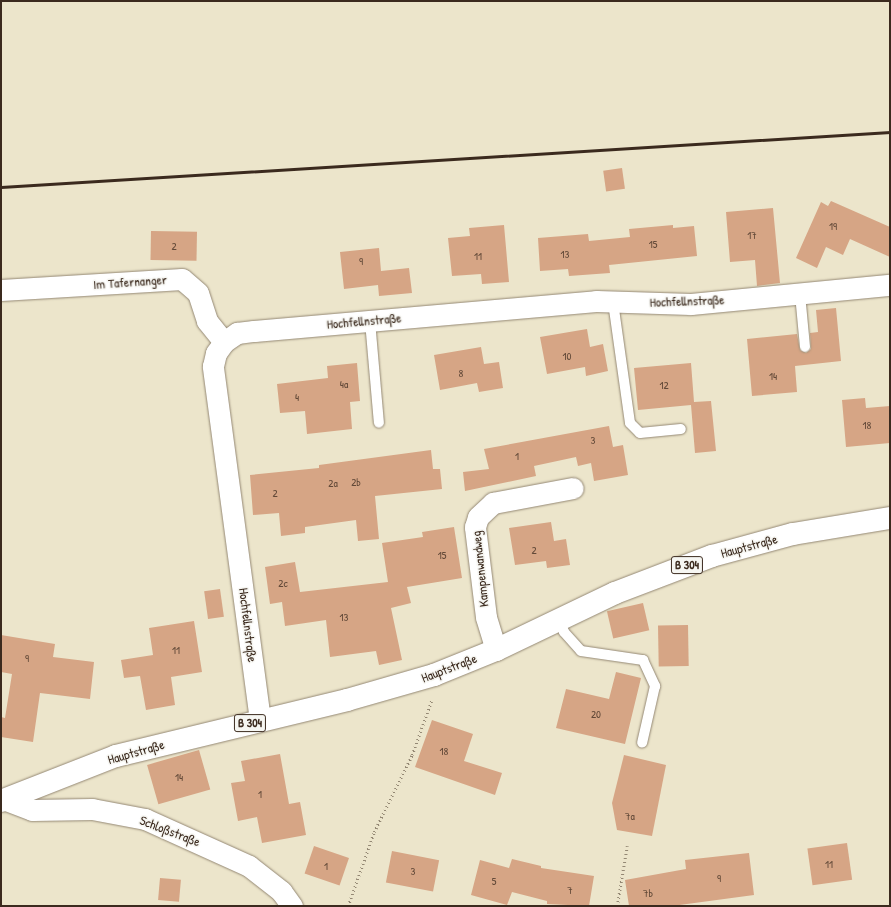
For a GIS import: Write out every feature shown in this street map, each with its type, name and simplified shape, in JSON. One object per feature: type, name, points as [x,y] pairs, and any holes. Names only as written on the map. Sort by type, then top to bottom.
[{"type":"main road","name":"Hauptstraße","points":[[3,800],[116,756],[414,681],[496,650],[615,593],[712,556],[793,534],[890,518]]},
{"type":"street","name":"Im Tafernanger","points":[[1,290],[182,279],[198,293],[207,321],[224,342]]},
{"type":"street","name":"Hochfellnstraße","points":[[260,720],[213,366],[216,353],[224,342],[237,333],[613,302],[691,304],[890,285]]},
{"type":"street","name":"Kampenwandweg","points":[[496,650],[486,616],[475,527],[478,517],[493,504],[573,488]]},
{"type":"street","name":"Schloßstraße","points":[[3,800],[32,810],[92,810],[145,819],[249,866],[281,891],[292,906]]},
{"type":"lane","points":[[800,294],[805,347]]},
{"type":"lane","points":[[613,302],[630,423],[640,432],[681,429]]},
{"type":"lane","points":[[370,321],[379,423]]},
{"type":"lane","points":[[558,620],[564,632],[581,651],[643,660],[655,686],[642,743]]},
{"type":"path","points":[[348,906],[374,832],[412,755],[434,692]]},
{"type":"path","points":[[617,906],[627,846]]},
{"type":"building","points":[[622,168],[625,189],[606,191],[603,171]]},
{"type":"building","points":[[831,201],[890,227],[890,257],[850,239],[843,255],[826,247],[817,268],[796,258],[821,202],[828,206]]},
{"type":"building","points":[[773,208],[780,283],[757,286],[755,260],[730,262],[726,212]]},
{"type":"building","points":[[504,225],[509,282],[482,284],[481,274],[452,276],[448,238],[470,236],[469,228]]},
{"type":"building","points":[[673,225],[673,228],[694,226],[697,256],[609,265],[610,273],[569,276],[568,269],[540,271],[538,238],[588,234],[589,241],[630,237],[629,229]]},
{"type":"building","points":[[151,231],[197,232],[196,261],[150,260]]},
{"type":"building","points":[[379,248],[381,271],[409,268],[412,293],[379,296],[378,285],[344,289],[340,252]]},
{"type":"building","points":[[836,308],[841,361],[795,366],[797,392],[752,396],[747,339],[797,334],[800,350],[806,353],[811,349],[810,333],[818,332],[816,310]]},
{"type":"building","points":[[587,329],[590,347],[603,344],[608,371],[586,376],[585,367],[547,374],[540,337]]},
{"type":"building","points":[[481,347],[484,364],[499,362],[503,388],[479,392],[477,383],[440,390],[434,355]]},
{"type":"building","points":[[357,363],[360,401],[350,402],[352,429],[307,434],[305,411],[280,413],[277,384],[328,378],[327,366]]},
{"type":"building","points":[[691,363],[694,402],[711,401],[716,451],[695,453],[691,405],[638,410],[634,368]]},
{"type":"building","points":[[865,398],[866,408],[890,406],[890,443],[846,447],[842,400]]},
{"type":"building","points":[[609,426],[613,447],[623,445],[628,475],[594,481],[591,463],[578,466],[576,457],[534,466],[536,476],[465,491],[463,472],[489,469],[484,449]]},
{"type":"building","points":[[431,450],[433,469],[440,469],[442,489],[375,496],[379,539],[358,541],[356,520],[305,527],[305,533],[281,536],[279,513],[253,515],[250,475],[319,468],[319,465]]},
{"type":"building","points":[[551,522],[554,541],[566,539],[570,565],[547,568],[546,561],[515,565],[509,528]]},
{"type":"building","points":[[454,527],[462,578],[407,587],[411,603],[391,608],[402,660],[379,665],[376,651],[330,657],[326,620],[285,626],[282,602],[270,604],[265,567],[295,562],[300,592],[388,582],[382,543],[423,537],[422,532]]},
{"type":"building","points":[[220,589],[224,617],[208,619],[204,591]]},
{"type":"building","points":[[643,603],[649,630],[613,639],[607,611]]},
{"type":"building","points":[[194,621],[202,672],[171,677],[175,705],[146,710],[140,676],[124,678],[121,660],[153,655],[149,628]]},
{"type":"building","points":[[688,625],[689,666],[659,667],[658,626]]},
{"type":"building","points":[[1,635],[55,644],[53,657],[94,662],[90,699],[40,693],[33,742],[1,737],[1,717],[5,718],[12,674],[1,672]]},
{"type":"building","points":[[616,672],[641,678],[625,744],[556,728],[566,689],[609,699]]},
{"type":"building","points":[[432,720],[473,734],[464,761],[502,773],[495,795],[415,767]]},
{"type":"building","points":[[199,750],[210,789],[158,804],[147,765]]},
{"type":"building","points":[[280,754],[289,804],[300,802],[306,835],[262,843],[257,817],[238,821],[231,783],[245,781],[241,761]]},
{"type":"building","points":[[624,755],[666,765],[652,836],[617,830],[612,803]]},
{"type":"building","points":[[847,843],[852,880],[813,885],[807,849]]},
{"type":"building","points":[[314,846],[349,858],[340,885],[305,873]]},
{"type":"building","points":[[392,851],[439,860],[433,892],[386,882]]},
{"type":"building","points":[[749,853],[754,895],[672,906],[629,906],[625,880],[686,869],[685,860]]},
{"type":"building","points":[[512,859],[541,866],[541,868],[594,876],[589,906],[547,904],[547,901],[512,892],[507,905],[471,895],[480,860],[509,868]]},
{"type":"building","points":[[160,878],[181,880],[179,902],[158,900]]},
{"type":"railway","points":[[1,187],[890,132]]}]
